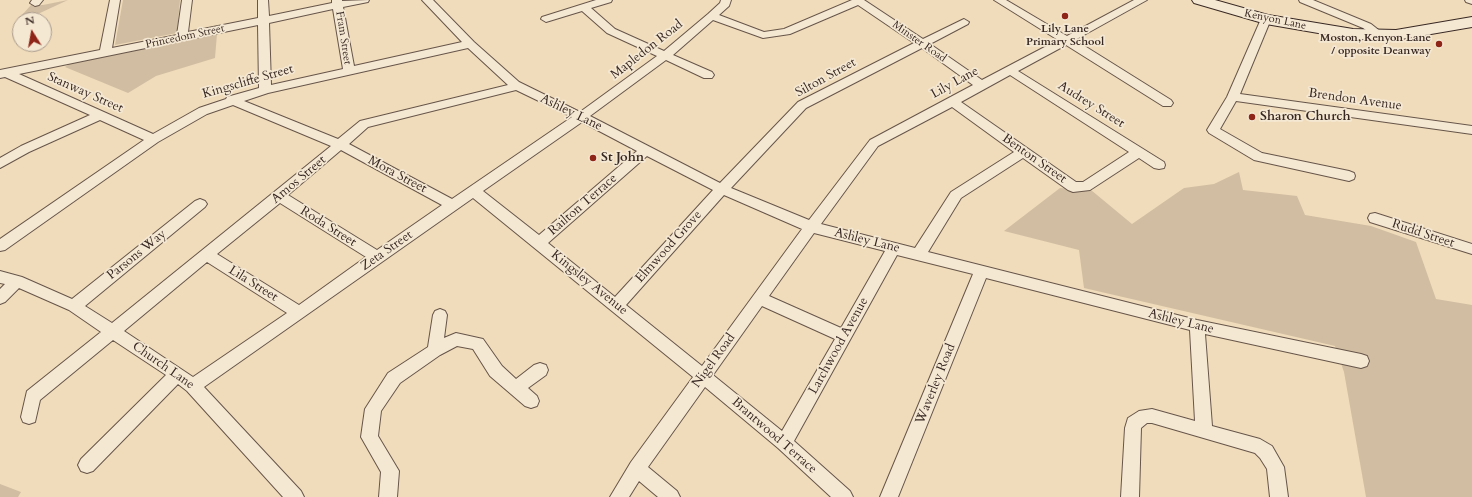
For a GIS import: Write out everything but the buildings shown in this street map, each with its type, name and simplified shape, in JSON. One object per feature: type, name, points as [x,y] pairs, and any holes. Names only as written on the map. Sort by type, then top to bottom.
[{"type":"street","points":[[105,53],[115,0]]},
{"type":"street","points":[[182,38],[187,0]]},
{"type":"street","points":[[263,0],[265,90]]},
{"type":"street","name":"Princedom Street","points":[[3,73],[182,38],[338,3],[364,0]]},
{"type":"street","name":"Ashley Lane","points":[[427,0],[470,44],[515,85],[722,189],[811,226],[1197,326],[1361,361]]},
{"type":"street","points":[[546,19],[607,0]]},
{"type":"street","name":"Mapledon Road","points":[[581,117],[666,56],[725,4],[726,0]]},
{"type":"street","points":[[999,0],[1067,40],[1167,103]]},
{"type":"street","name":"Lily Lane","points":[[811,226],[874,143],[980,85],[1142,0]]},
{"type":"street","name":"Kenyon Lane","points":[[1199,0],[1266,18],[1352,34],[1380,35],[1411,33],[1472,22]]},
{"type":"street","points":[[1304,0],[1367,26],[1380,35]]},
{"type":"street","points":[[712,16],[763,35],[786,32],[858,1]]},
{"type":"street","name":"Minster Road","points":[[858,1],[923,44],[980,85]]},
{"type":"street","name":"Fram Street","points":[[338,3],[349,71]]},
{"type":"street","points":[[585,8],[611,31],[708,75]]},
{"type":"street","points":[[1266,18],[1233,97],[1213,130],[1258,157],[1349,176]]},
{"type":"street","name":"Silton Street","points":[[722,189],[802,105],[964,22]]},
{"type":"street","name":"Kingscliffe Street","points":[[0,246],[154,139],[203,110],[265,90],[470,44]]},
{"type":"street","name":"Audrey Street","points":[[1009,70],[1159,165]]},
{"type":"street","name":"Stanway Street","points":[[3,73],[154,139]]},
{"type":"street","name":"Amos Street","points":[[29,417],[33,396],[111,331],[279,196],[364,124],[504,90],[515,85]]},
{"type":"street","name":"Brendon Avenue","points":[[1233,97],[1472,130]]},
{"type":"street","name":"Mora Street","points":[[231,100],[341,145],[453,205]]},
{"type":"street","name":"Benton Street","points":[[952,101],[1073,187],[1085,187],[1139,152]]},
{"type":"street","points":[[0,164],[25,149],[100,115]]},
{"type":"street","name":"Zeta Street","points":[[193,386],[581,117]]},
{"type":"street","name":"Railton Terrace","points":[[539,243],[645,151]]},
{"type":"street","points":[[919,254],[956,195],[1023,152]]},
{"type":"street","name":"Elmwood Grove","points":[[617,306],[722,189]]},
{"type":"street","name":"Kingsley Avenue","points":[[474,191],[703,376]]},
{"type":"street","name":"Roda Street","points":[[279,196],[377,257]]},
{"type":"street","name":"Parsons Way","points":[[74,306],[200,204]]},
{"type":"street","name":"Rudd Street","points":[[1375,218],[1472,249]]},
{"type":"street","name":"Nigel Road","points":[[619,497],[637,468],[811,226]]},
{"type":"street","name":"Larchwood Avenue","points":[[784,443],[894,248]]},
{"type":"street","name":"Lila Street","points":[[207,255],[299,313]]},
{"type":"street","name":"Waverley Road","points":[[889,497],[982,271]]},
{"type":"street","name":"Church Lane","points":[[0,277],[74,306],[177,374],[193,386],[296,497]]},
{"type":"street","points":[[0,298],[16,282]]},
{"type":"street","points":[[759,298],[844,337]]},
{"type":"street","points":[[434,350],[440,315]]},
{"type":"street","points":[[1197,326],[1204,431]]},
{"type":"street","points":[[388,497],[390,471],[370,437],[373,408],[394,378],[434,350],[456,339],[478,344],[496,371],[531,401]]},
{"type":"street","points":[[516,388],[540,370]]},
{"type":"street","points":[[87,465],[177,374]]},
{"type":"street","name":"Brantwood Terrace","points":[[703,376],[784,443],[844,497]]},
{"type":"street","points":[[1130,497],[1134,422],[1145,416],[1152,416],[1260,447],[1266,452],[1275,466],[1279,497]]},
{"type":"street","points":[[637,468],[671,497]]},
{"type":"shaded area","points":[[68,0],[42,12],[25,12],[31,5],[43,5]]},
{"type":"shaded area","points":[[123,0],[180,0],[177,33],[115,45]]},
{"type":"shaded area","points":[[217,34],[215,58],[156,76],[128,93],[65,67],[71,63]]},
{"type":"shaded area","points":[[1239,172],[1243,190],[1297,196],[1305,215],[1371,226],[1416,242],[1436,299],[1472,305],[1472,497],[1366,497],[1344,372],[1335,346],[1084,288],[1079,250],[1004,231],[1060,188],[1091,190],[1132,224],[1184,188],[1214,184]]},
{"type":"shaded area","points":[[0,484],[21,492],[18,497],[0,497]]},
{"type":"place","name":"Lily Lane Primary School","points":[[1065,16]]},
{"type":"place","name":"Moston, Kenyon Lane / opposite Deanway","points":[[1439,44]]},
{"type":"place","name":"Sharon Church","points":[[1252,117]]},
{"type":"place","name":"St John","points":[[593,158]]}]
